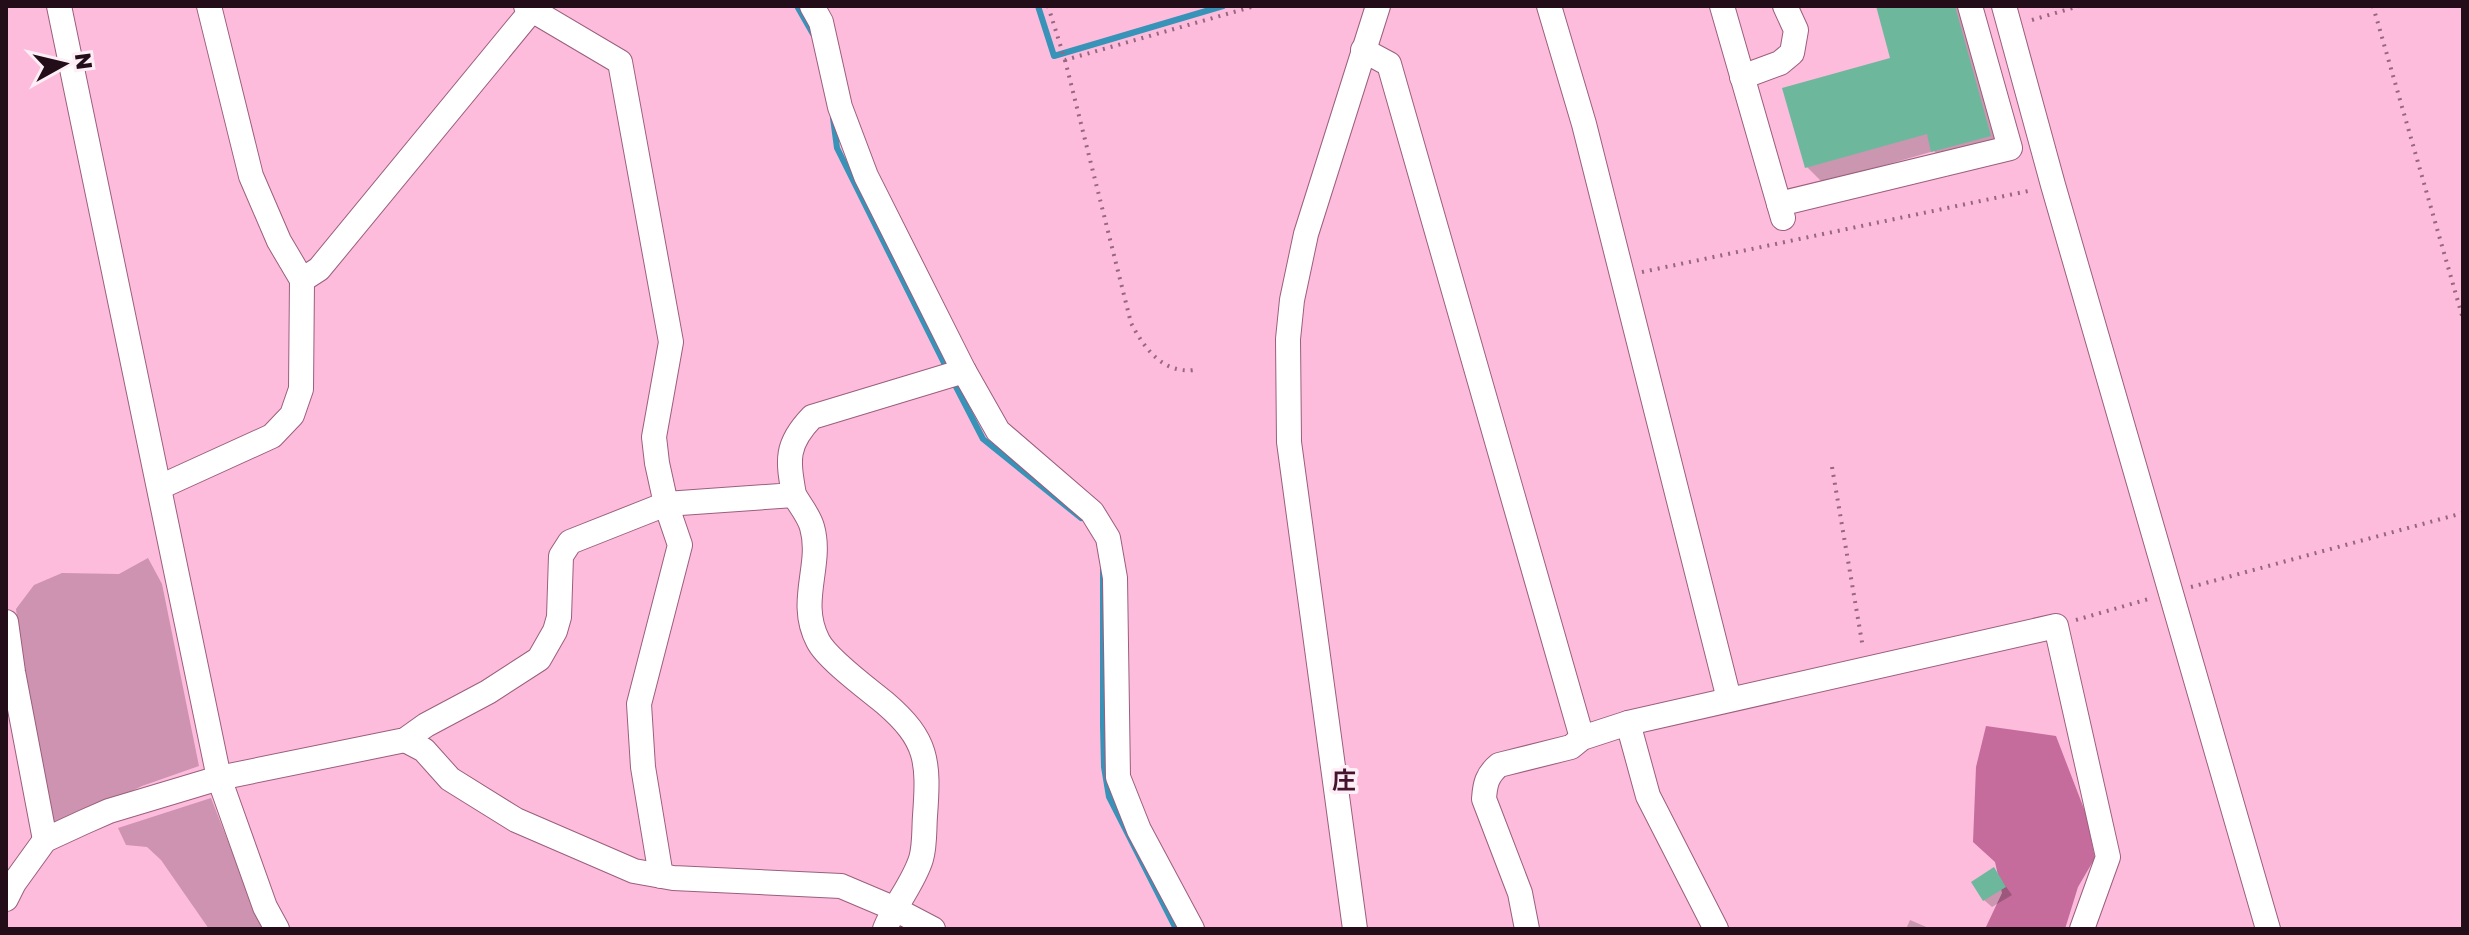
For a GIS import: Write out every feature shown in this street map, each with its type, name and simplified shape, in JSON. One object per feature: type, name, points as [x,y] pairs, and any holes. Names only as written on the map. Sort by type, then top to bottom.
[{"type":"street","points":[[59,6],[219,778],[265,907],[277,929]]},
{"type":"street","points":[[160,487],[272,436],[292,415],[301,389],[302,280],[279,241],[251,176],[209,6]]},
{"type":"street","points":[[812,6],[821,22],[840,107],[866,176],[964,371],[998,431],[1092,512],[1108,538],[1115,578],[1118,777],[1139,830],[1192,929]]},
{"type":"street","points":[[1355,929],[1298,515],[1289,442],[1287,387],[1292,300],[1306,234],[1378,6]]},
{"type":"street","points":[[1549,6],[1584,124],[1729,699]]},
{"type":"street","points":[[1722,6],[1781,211],[2010,148],[1970,6]]},
{"type":"street","points":[[1742,77],[1780,63],[1792,53],[1796,30],[1785,6]]},
{"type":"street","points":[[302,280],[319,269],[529,8],[620,62],[671,342],[654,437],[666,504],[680,545],[639,704],[643,767],[661,876]]},
{"type":"street","points":[[2007,16],[2268,929]]},
{"type":"street","points":[[1363,50],[1389,64],[1582,738]]},
{"type":"street","points":[[889,919],[922,858],[928,777],[922,745],[908,723],[819,645],[810,622],[808,600],[814,556],[812,527],[794,495],[788,458],[799,430],[812,417],[964,371]]},
{"type":"street","points":[[6,899],[45,840],[109,811],[219,778],[405,740],[539,659],[555,631],[559,617],[561,556],[570,542],[666,504],[794,495]]},
{"type":"street","points":[[6,622],[45,840]]},
{"type":"street","points":[[1527,929],[1520,893],[1484,799],[1485,784],[1499,765],[1571,747],[1582,738],[1628,723],[2056,626],[2108,857],[2082,929]]},
{"type":"street","points":[[1628,723],[1648,796],[1716,929]]},
{"type":"street","points":[[405,740],[424,750],[450,779],[516,820],[634,871],[661,876],[841,886],[889,919],[933,929]]},
{"type":"path","points":[[1048,6],[1065,60],[1131,323],[1142,345],[1158,359],[1181,372],[1194,370]]},
{"type":"path","points":[[1065,60],[1255,6]]},
{"type":"path","points":[[2007,16],[2079,6]]},
{"type":"path","points":[[2373,6],[2463,319]]},
{"type":"path","points":[[1620,276],[2053,185]]},
{"type":"path","points":[[1832,467],[1867,670]]},
{"type":"path","points":[[2056,626],[2463,513]]},
{"type":"shaded area","points":[[148,558],[162,584],[199,766],[142,786],[64,824],[50,821],[28,717],[16,609],[34,585],[62,573],[119,574]]},
{"type":"shaded area","points":[[1986,726],[2056,736],[2086,814],[2095,858],[2078,887],[2065,929],[1985,929],[2002,893],[1995,862],[1973,842],[1976,767]]},
{"type":"shaded area","points":[[211,798],[265,929],[209,929],[161,860],[147,847],[126,845],[118,828]]},
{"type":"building","points":[[1876,6],[1955,6],[1991,136],[1931,152],[1927,134],[1805,168],[1782,88],[1890,58]]},
{"type":"building","points":[[1994,867],[2006,887],[1983,901],[1971,882]]},
{"type":"waterway","points":[[797,6],[813,34]]},
{"type":"waterway","points":[[1038,6],[1054,56],[1223,6]]},
{"type":"waterway","points":[[833,118],[837,148],[947,369]]},
{"type":"waterway","points":[[952,379],[983,439],[1081,518]]},
{"type":"waterway","points":[[1103,569],[1104,767],[1109,797],[1176,929]]},
{"type":"district","name":"庄","points":[[1344,779]]}]
